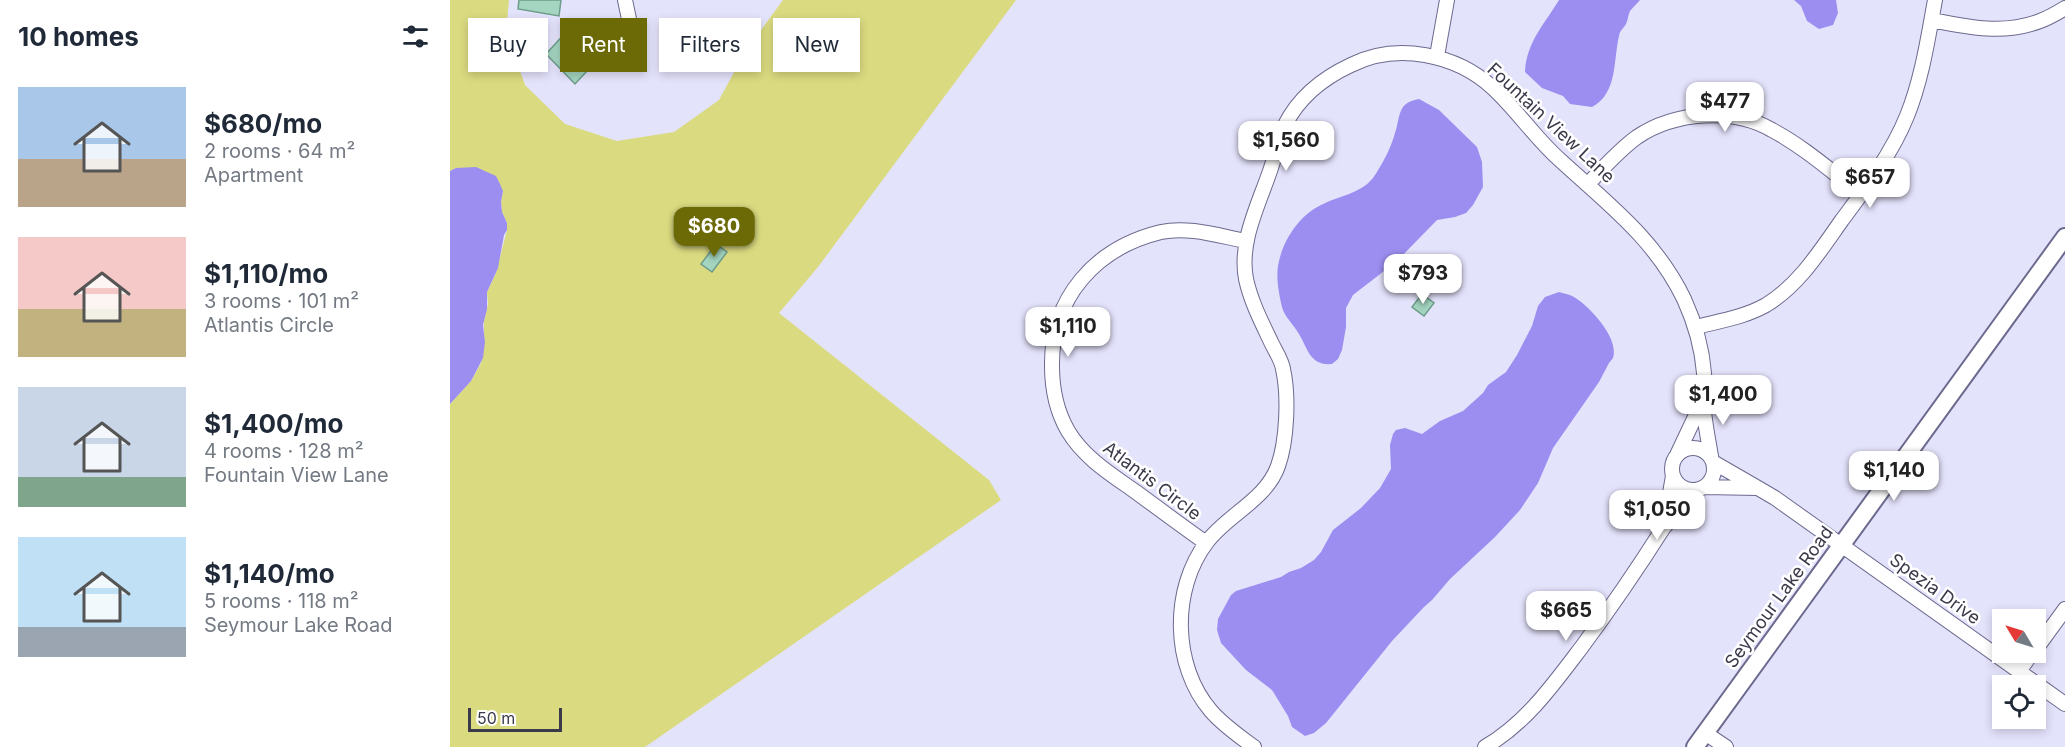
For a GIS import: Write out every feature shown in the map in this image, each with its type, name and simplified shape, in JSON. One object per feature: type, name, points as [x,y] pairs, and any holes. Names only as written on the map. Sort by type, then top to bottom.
[{"type":"street","points":[[625,0],[629,18]]},
{"type":"street","points":[[1437,56],[1447,0]]},
{"type":"street","points":[[1696,327],[1738,317],[1766,305],[1785,291],[1815,258],[1861,194],[1907,116],[1924,57],[1935,0]]},
{"type":"street","points":[[1932,20],[1992,30],[2039,22],[2065,8]]},
{"type":"street","name":"Fountain View Lane","points":[[1249,746],[1209,710],[1188,670],[1182,640],[1184,588],[1206,543],[1218,529],[1242,511],[1261,492],[1277,469],[1283,445],[1286,405],[1283,368],[1252,302],[1246,277],[1246,241],[1285,126],[1296,107],[1315,86],[1336,72],[1361,60],[1383,54],[1437,56],[1466,69],[1492,87],[1536,137],[1633,225],[1659,256],[1675,282],[1696,327],[1704,375],[1703,400],[1712,459]]},
{"type":"street","points":[[1588,184],[1637,137],[1662,123],[1685,116],[1708,115],[1747,120],[1770,128],[1794,143],[1861,194]]},
{"type":"street","name":"Atlantis Circle","points":[[1206,543],[1106,471],[1087,455],[1068,432],[1057,406],[1052,383],[1052,351],[1056,326],[1066,300],[1084,276],[1104,257],[1144,237],[1162,232],[1203,233],[1246,241]]},
{"type":"street","name":"Seymour Lake Road","points":[[1695,747],[2065,237]]},
{"type":"street","name":"Fountain View Lane","points":[[1677,456],[1703,400]]},
{"type":"street","points":[[1664,526],[1673,476],[1673,463],[1684,450],[1698,449],[1758,488]]},
{"type":"street","points":[[1485,747],[1517,725],[1547,693],[1623,591],[1664,526],[1710,481],[1713,473],[1712,459]]},
{"type":"street","points":[[1673,476],[1680,486],[1688,489],[1758,488]]},
{"type":"street","name":"Spezia Drive","points":[[1758,488],[1776,498],[2065,705]]},
{"type":"street","points":[[2046,635],[2065,609]]},
{"type":"street","points":[[2019,671],[2025,663]]},
{"type":"street","points":[[1705,733],[1726,747]]},
{"type":"shaded area","points":[[450,0],[509,0],[507,18],[468,18],[468,72],[520,72],[525,85],[565,124],[617,141],[674,132],[719,100],[734,72],[761,72],[761,30],[783,0],[1016,0],[818,267],[779,313],[989,480],[1001,500],[645,747],[450,747],[450,404],[471,381],[481,363],[484,320],[488,304],[487,292],[496,273],[507,223],[502,212],[503,191],[456,168],[450,171]]},
{"type":"shaded area","points":[[1559,0],[1640,0],[1630,11],[1626,24],[1619,34],[1613,76],[1606,94],[1592,107],[1570,104],[1563,96],[1542,88],[1525,72],[1533,43]]},
{"type":"shaded area","points":[[1794,0],[1836,0],[1838,13],[1833,25],[1819,29],[1807,21],[1801,6]]},
{"type":"shaded area","points":[[1419,99],[1439,110],[1477,147],[1482,162],[1483,187],[1466,213],[1437,220],[1397,261],[1353,295],[1346,308],[1346,327],[1338,359],[1332,364],[1319,362],[1311,355],[1282,307],[1277,276],[1283,248],[1292,231],[1305,216],[1328,202],[1362,188],[1373,178],[1391,145],[1401,110],[1408,103]]},
{"type":"shaded area","points":[[476,167],[496,176],[500,184],[503,191],[502,212],[507,223],[507,230],[498,268],[487,292],[487,309],[483,325],[485,342],[483,358],[471,381],[450,404],[450,171],[456,168]]},
{"type":"shaded area","points":[[1559,292],[1575,298],[1597,317],[1612,342],[1613,358],[1553,448],[1538,483],[1520,510],[1450,579],[1392,641],[1326,723],[1314,733],[1305,736],[1292,727],[1272,690],[1246,670],[1221,643],[1217,630],[1218,619],[1231,595],[1236,591],[1281,577],[1314,560],[1333,530],[1361,508],[1380,488],[1391,469],[1390,445],[1396,430],[1405,428],[1422,434],[1440,421],[1463,411],[1483,393],[1488,385],[1506,372],[1532,326],[1538,306],[1545,297]]},
{"type":"building","points":[[519,0],[561,0],[559,16],[518,9]]},
{"type":"building","points":[[560,39],[560,68],[548,56],[548,52]]},
{"type":"building","points":[[563,72],[586,72],[575,84]]},
{"type":"building","points":[[716,244],[727,252],[712,272],[701,264]]},
{"type":"building","points":[[1422,294],[1434,303],[1424,316],[1412,307]]}]
